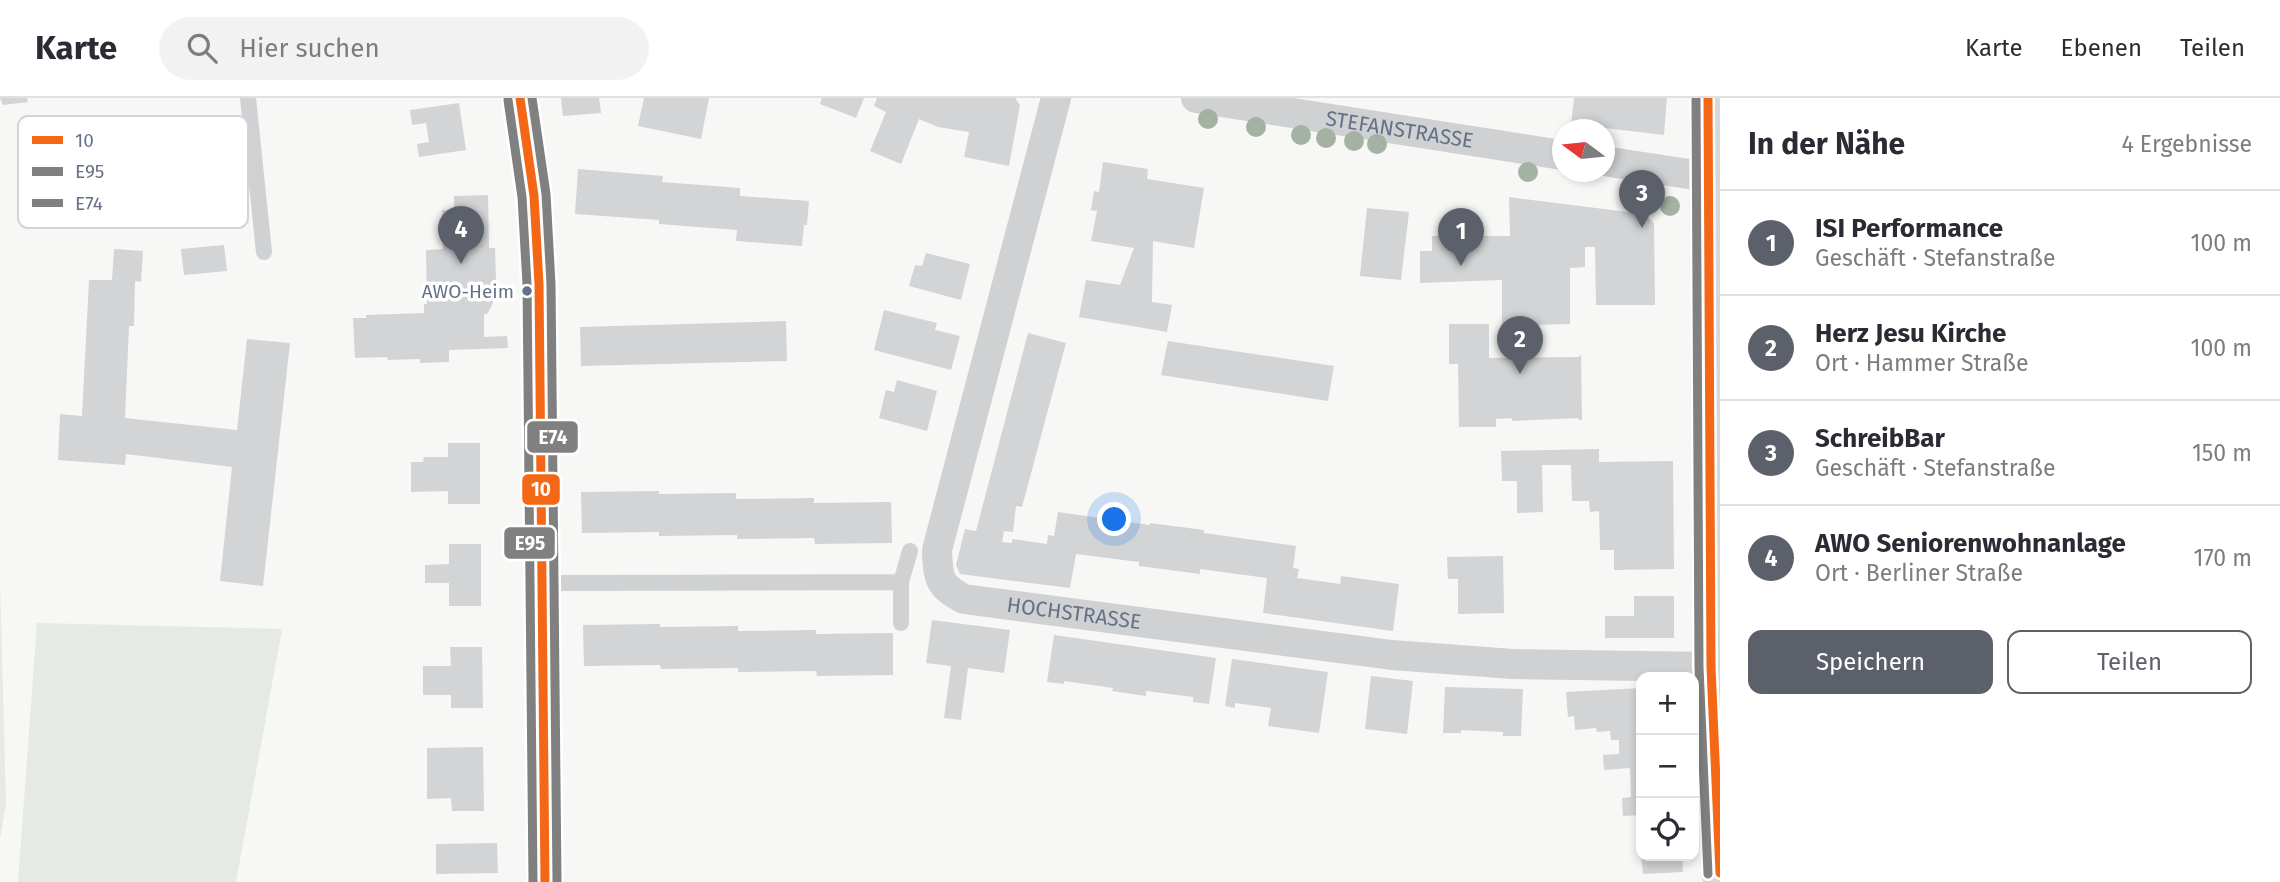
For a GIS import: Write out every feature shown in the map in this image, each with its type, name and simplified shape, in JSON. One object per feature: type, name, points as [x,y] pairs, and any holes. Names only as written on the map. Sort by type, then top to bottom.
[{"type":"main road","points":[[1708,98],[1714,178],[1711,667],[1720,873]]},
{"type":"street","points":[[520,98],[534,196],[539,284],[545,882]]},
{"type":"street","name":"HOCHSTRASSE","points":[[1056,98],[937,551],[938,572],[945,589],[964,600],[1392,655],[1513,664],[1711,667]]},
{"type":"street","name":"STEFANSTRASSE","points":[[1196,98],[1552,153]]},
{"type":"street","points":[[1615,163],[1714,178]]},
{"type":"lane","points":[[248,98],[264,252]]},
{"type":"lane","points":[[901,623],[901,582],[910,551]]},
{"type":"lane","points":[[541,583],[901,582]]},
{"type":"shaded area","points":[[0,581],[6,804],[0,839]]},
{"type":"shaded area","points":[[37,623],[282,629],[236,882],[18,882]]},
{"type":"building","points":[[0,98],[27,98],[28,102],[3,105]]},
{"type":"building","points":[[561,98],[599,98],[601,113],[563,116]]},
{"type":"building","points":[[644,98],[709,98],[701,139],[638,126]]},
{"type":"building","points":[[822,98],[864,98],[856,118],[820,104]]},
{"type":"building","points":[[877,98],[1015,98],[1020,105],[1009,166],[964,157],[969,132],[938,127],[919,119],[901,164],[870,151],[886,112],[874,106]]},
{"type":"building","points":[[1574,98],[1667,98],[1664,135],[1615,129],[1615,119],[1572,119]]},
{"type":"building","points":[[459,103],[466,150],[419,157],[417,144],[429,142],[426,123],[412,125],[410,110]]},
{"type":"building","points":[[1103,162],[1148,169],[1147,179],[1204,188],[1194,248],[1153,241],[1152,302],[1172,305],[1167,332],[1079,317],[1086,280],[1120,285],[1134,248],[1091,241],[1097,211],[1091,210],[1094,191],[1099,192]]},
{"type":"building","points":[[578,169],[663,176],[662,182],[740,188],[740,196],[809,201],[802,246],[736,241],[737,230],[659,224],[659,220],[575,214]]},
{"type":"building","points":[[488,195],[489,248],[495,248],[496,279],[492,284],[493,303],[487,314],[484,314],[484,337],[507,336],[508,348],[449,350],[449,362],[420,363],[420,359],[388,360],[387,357],[355,358],[353,318],[424,313],[424,304],[427,304],[426,250],[443,249],[442,210],[454,210],[454,196]]},
{"type":"building","points":[[1509,197],[1644,214],[1654,223],[1655,305],[1596,305],[1595,247],[1585,247],[1585,267],[1570,268],[1570,324],[1502,326],[1502,280],[1420,283],[1420,251],[1432,251],[1432,236],[1510,236]]},
{"type":"building","points":[[1367,208],[1409,212],[1401,280],[1360,276]]},
{"type":"building","points":[[224,245],[227,271],[184,275],[181,249]]},
{"type":"building","points":[[114,249],[143,251],[141,282],[135,281],[134,326],[129,326],[125,418],[237,430],[247,339],[290,343],[263,586],[220,581],[232,467],[126,454],[125,465],[58,460],[60,414],[82,416],[89,280],[112,280]]},
{"type":"building","points":[[926,253],[970,264],[961,300],[909,286],[915,265],[922,266]]},
{"type":"building","points":[[884,310],[937,323],[935,330],[960,336],[951,370],[874,350]]},
{"type":"building","points":[[786,321],[787,361],[581,366],[580,327]]},
{"type":"building","points":[[1449,324],[1489,324],[1489,358],[1581,355],[1582,420],[1512,421],[1512,418],[1496,419],[1496,427],[1459,427],[1458,364],[1449,364]]},
{"type":"building","points":[[1028,333],[1066,343],[1022,507],[1016,506],[1013,532],[1004,531],[1002,542],[1012,543],[1012,539],[1047,544],[1048,535],[1054,536],[1058,512],[1204,530],[1204,533],[1296,546],[1293,568],[1299,569],[1297,578],[1340,584],[1341,576],[1399,584],[1393,631],[1263,613],[1267,578],[1200,569],[1200,574],[1139,566],[1139,562],[1076,554],[1070,588],[960,574],[956,565],[965,529],[976,531]]},
{"type":"building","points":[[1168,341],[1334,366],[1328,401],[1161,375]]},
{"type":"building","points":[[897,380],[937,391],[927,431],[879,418],[886,390],[894,392]]},
{"type":"building","points":[[448,443],[480,443],[480,504],[448,504],[448,491],[411,492],[411,462],[423,462],[424,457],[448,457]]},
{"type":"building","points":[[1599,449],[1599,462],[1673,461],[1674,569],[1614,570],[1614,550],[1600,550],[1599,511],[1590,512],[1589,501],[1572,501],[1571,465],[1542,465],[1543,512],[1517,513],[1517,481],[1502,481],[1501,451]]},
{"type":"building","points":[[659,491],[659,494],[736,493],[736,499],[814,498],[814,503],[891,502],[892,543],[815,544],[814,538],[659,536],[659,532],[582,533],[581,492]]},
{"type":"building","points":[[449,544],[481,544],[481,606],[449,606],[449,583],[425,583],[425,565],[449,564]]},
{"type":"building","points":[[1503,556],[1504,613],[1458,614],[1458,579],[1448,579],[1447,557]]},
{"type":"building","points":[[1634,596],[1674,596],[1674,638],[1605,638],[1605,616],[1634,616]]},
{"type":"building","points":[[932,620],[1010,630],[1004,673],[968,668],[961,720],[944,718],[951,666],[926,663]]},
{"type":"building","points":[[660,624],[660,627],[738,626],[738,631],[893,633],[893,675],[817,676],[816,671],[738,672],[738,668],[661,669],[660,665],[584,666],[583,625]]},
{"type":"building","points":[[1054,635],[1216,658],[1209,704],[1193,702],[1193,697],[1146,691],[1146,696],[1064,681],[1064,684],[1047,682]]},
{"type":"building","points":[[450,647],[482,647],[483,708],[451,708],[451,695],[423,695],[423,666],[451,666]]},
{"type":"building","points":[[1232,659],[1328,672],[1319,733],[1268,726],[1271,708],[1235,703],[1235,708],[1225,706]]},
{"type":"building","points":[[1371,676],[1413,681],[1407,734],[1365,729]]},
{"type":"building","points":[[1445,687],[1523,689],[1521,736],[1503,736],[1503,732],[1461,730],[1461,733],[1443,733]]},
{"type":"building","points":[[1636,688],[1636,815],[1623,816],[1622,798],[1631,797],[1630,768],[1604,770],[1603,755],[1619,754],[1619,740],[1611,740],[1610,731],[1597,732],[1596,728],[1575,730],[1574,716],[1568,717],[1566,692]]},
{"type":"building","points":[[483,747],[484,811],[452,811],[451,798],[427,799],[427,748]]},
{"type":"building","points":[[497,843],[498,873],[436,874],[436,844]]},
{"type":"building","points":[[1642,861],[1682,861],[1683,872],[1643,874]]},
{"type":"transit line","name":"10","points":[[520,98],[534,196],[539,284],[545,882]]},
{"type":"transit line","name":"E74","points":[[532,98],[546,194],[551,284],[557,882]]},
{"type":"transit line","name":"E95","points":[[1696,98],[1699,667],[1708,874]]},
{"type":"transit line","name":"10","points":[[1708,98],[1711,667],[1720,873]]},
{"type":"transit line","name":"E95","points":[[508,100],[522,197],[527,284],[533,882]]},
{"type":"place","name":"SchreibBar","points":[[1642,228]]},
{"type":"place","name":"AWO Seniorenwohnanlage","points":[[461,264]]},
{"type":"place","name":"ISI Performance","points":[[1461,266]]},
{"type":"place","name":"AWO-Heim","points":[[527,291]]},
{"type":"place","name":"Herz Jesu Kirche","points":[[1520,374]]}]
